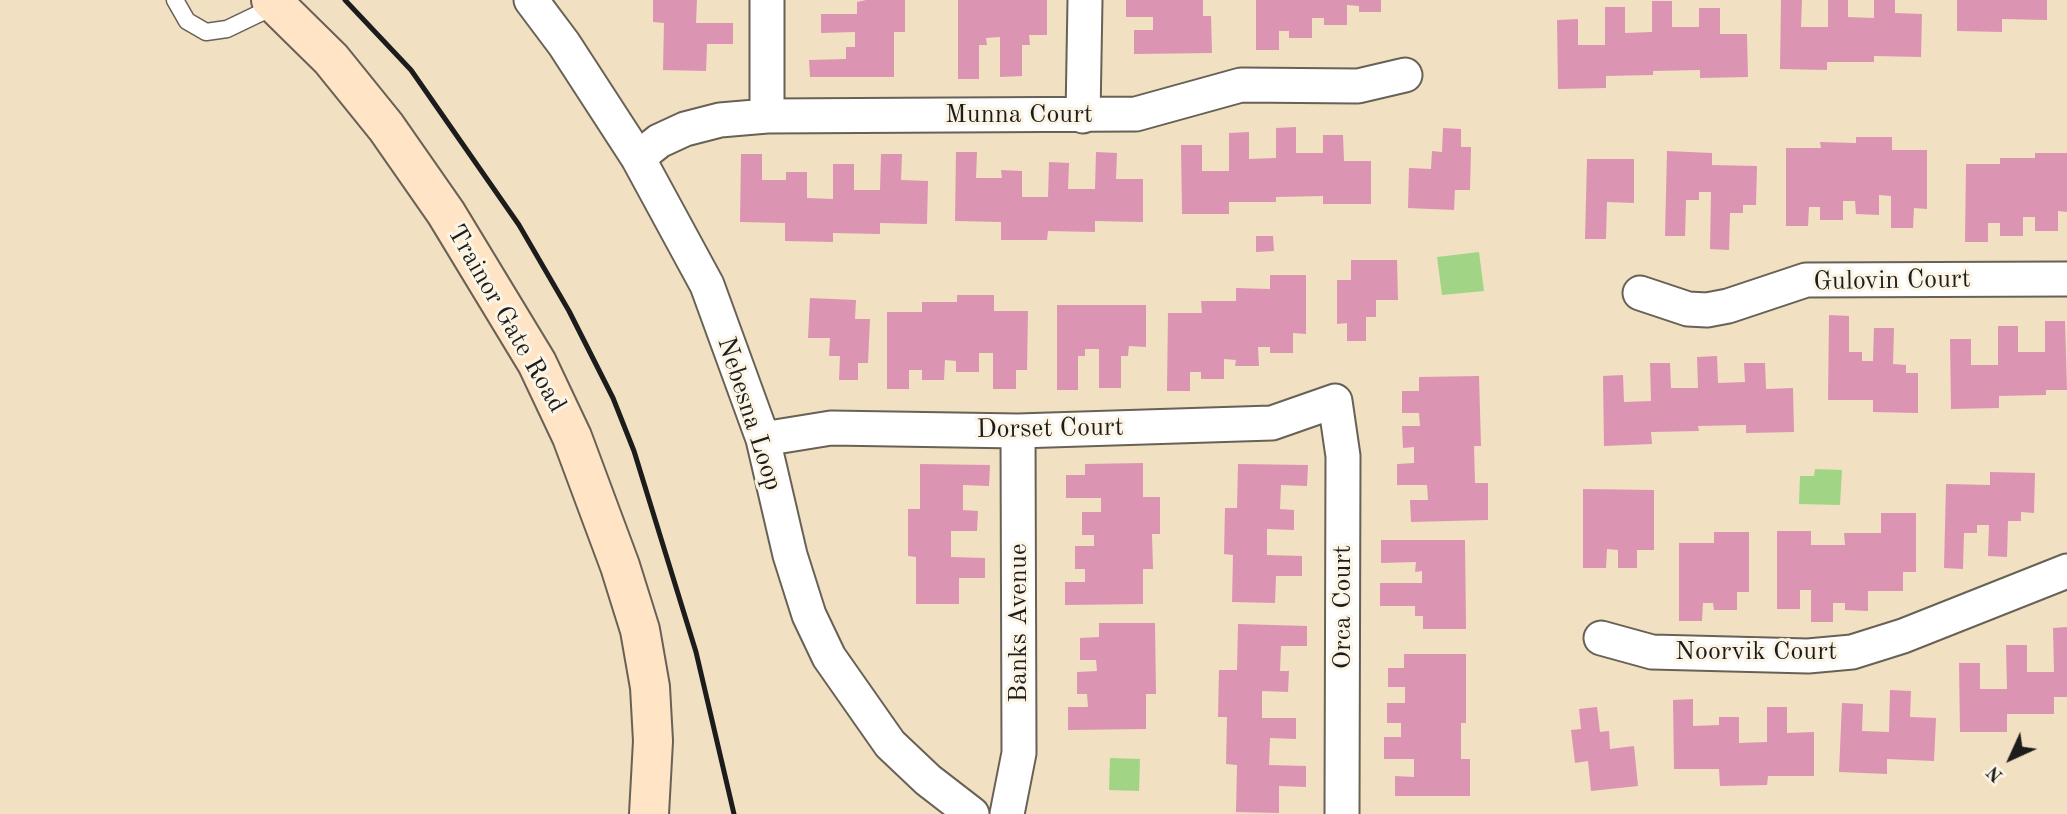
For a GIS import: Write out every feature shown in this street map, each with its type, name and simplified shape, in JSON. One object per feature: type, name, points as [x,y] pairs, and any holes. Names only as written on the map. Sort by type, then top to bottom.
[{"type":"main road","name":"Trainor Gate Road","points":[[274,2],[331,59],[386,127],[446,213],[537,363],[572,437],[620,566],[640,630],[650,687],[653,741],[649,814]]},
{"type":"street","name":"Nebesna Loop","points":[[531,0],[564,44],[638,158],[707,285],[763,439],[790,555],[809,615],[829,657],[890,744],[928,780],[972,814]]},
{"type":"street","points":[[767,0],[767,116]]},
{"type":"street","points":[[1083,116],[1085,0]]},
{"type":"street","name":"Munna Court","points":[[638,158],[659,141],[685,129],[720,120],[767,116],[1136,114],[1241,85],[1358,86],[1405,75]]},
{"type":"street","name":"Gulovin Court","points":[[1640,293],[1688,309],[1707,310],[1728,306],[1806,280],[2067,279]]},
{"type":"street","name":"Dorset Court","points":[[763,439],[831,428],[1018,430],[1272,423],[1335,401]]},
{"type":"street","name":"Orca Court","points":[[1335,401],[1343,456],[1342,814]]},
{"type":"street","name":"Banks Avenue","points":[[1007,814],[1019,753],[1018,430]]},
{"type":"street","name":"Noorvik Court","points":[[1601,638],[1652,652],[1808,656],[1852,652],[1903,636],[2067,571]]},
{"type":"lane","points":[[175,0],[187,21],[205,32],[227,29],[274,2]]},
{"type":"green space","points":[[1479,252],[1484,291],[1442,295],[1437,257]]},
{"type":"green space","points":[[1815,469],[1842,470],[1840,505],[1799,504],[1800,476],[1814,476]]},
{"type":"green space","points":[[1110,758],[1140,759],[1139,791],[1109,790]]},
{"type":"building","points":[[653,0],[697,0],[696,23],[733,23],[733,44],[707,44],[706,71],[663,70],[664,23],[653,22]]},
{"type":"building","points":[[905,0],[905,32],[894,32],[894,77],[810,77],[809,60],[846,59],[846,47],[855,47],[855,32],[821,33],[821,14],[857,14],[857,2]]},
{"type":"building","points":[[958,0],[1047,0],[1047,35],[1029,35],[1030,45],[1022,45],[1022,76],[1000,77],[1000,37],[986,38],[987,45],[979,45],[979,79],[958,79]]},
{"type":"building","points":[[1126,0],[1203,0],[1203,16],[1211,16],[1212,53],[1134,54],[1134,30],[1153,30],[1153,17],[1126,17]]},
{"type":"building","points":[[1256,0],[1381,0],[1381,12],[1359,12],[1359,6],[1347,5],[1347,25],[1324,25],[1324,18],[1312,18],[1312,38],[1289,38],[1289,31],[1279,31],[1279,50],[1256,50]]},
{"type":"building","points":[[1781,0],[1802,0],[1801,27],[1828,27],[1828,0],[1848,0],[1848,17],[1874,18],[1874,0],[1895,0],[1895,13],[1922,14],[1921,57],[1874,56],[1874,62],[1827,62],[1827,70],[1780,69]]},
{"type":"building","points":[[1957,0],[2047,0],[2047,20],[2002,19],[2002,32],[1957,31]]},
{"type":"building","points":[[1652,1],[1672,1],[1672,27],[1699,27],[1699,8],[1720,8],[1720,34],[1747,34],[1748,77],[1700,78],[1700,70],[1653,71],[1653,75],[1606,76],[1606,88],[1558,89],[1557,20],[1578,19],[1578,45],[1605,45],[1605,7],[1625,7],[1625,33],[1652,32]]},
{"type":"building","points":[[1296,127],[1296,153],[1323,153],[1323,135],[1343,135],[1344,161],[1371,161],[1371,204],[1323,204],[1323,196],[1276,197],[1276,202],[1229,202],[1229,214],[1182,214],[1181,145],[1202,145],[1202,171],[1229,171],[1229,133],[1249,132],[1249,159],[1276,158],[1276,128]]},
{"type":"building","points":[[1443,128],[1461,129],[1461,147],[1471,147],[1470,190],[1455,190],[1454,210],[1408,208],[1409,168],[1431,169],[1432,151],[1442,152]]},
{"type":"building","points":[[1856,137],[1892,137],[1892,150],[1927,150],[1927,209],[1914,208],[1913,228],[1891,228],[1891,196],[1879,195],[1879,215],[1856,214],[1855,201],[1843,201],[1843,220],[1820,220],[1820,207],[1809,207],[1808,226],[1786,226],[1786,148],[1821,148],[1820,142],[1856,143]]},
{"type":"building","points":[[1667,151],[1712,153],[1712,165],[1757,166],[1756,205],[1743,205],[1743,213],[1730,213],[1729,250],[1710,249],[1711,192],[1699,192],[1699,200],[1686,200],[1685,236],[1665,236]]},
{"type":"building","points":[[956,152],[977,152],[976,178],[1002,178],[1001,170],[1022,171],[1022,197],[1048,197],[1049,162],[1069,163],[1068,189],[1095,189],[1096,152],[1117,153],[1116,179],[1143,179],[1143,222],[1095,221],[1095,232],[1048,231],[1047,240],[1001,240],[1001,222],[955,221]]},
{"type":"building","points":[[2035,153],[2067,153],[2067,212],[2058,211],[2058,231],[2035,231],[2035,217],[2023,217],[2023,236],[2000,236],[2000,223],[1988,223],[1988,242],[1965,242],[1966,164],[2000,164],[2000,158],[2035,158]]},
{"type":"building","points":[[741,154],[762,154],[762,180],[786,180],[786,172],[807,172],[807,198],[833,199],[833,164],[854,164],[854,190],[880,190],[881,154],[902,154],[901,180],[928,181],[927,224],[880,223],[880,234],[833,233],[833,242],[785,241],[785,223],[740,222]]},
{"type":"building","points":[[1587,159],[1634,159],[1634,203],[1607,202],[1606,239],[1585,239]]},
{"type":"building","points":[[1256,236],[1273,236],[1274,251],[1256,252]]},
{"type":"building","points":[[1351,260],[1397,260],[1398,300],[1376,300],[1376,317],[1366,317],[1366,341],[1347,341],[1347,323],[1337,324],[1337,280],[1351,280]]},
{"type":"building","points":[[1270,275],[1306,275],[1306,334],[1293,333],[1293,353],[1270,353],[1270,347],[1258,347],[1259,366],[1235,366],[1236,360],[1224,359],[1224,379],[1201,379],[1201,372],[1190,372],[1190,391],[1167,391],[1168,313],[1202,313],[1201,301],[1236,301],[1236,288],[1270,289]]},
{"type":"building","points":[[957,295],[994,295],[994,311],[1028,311],[1027,370],[1016,370],[1016,389],[993,389],[993,353],[979,353],[979,372],[956,372],[956,361],[945,360],[944,380],[922,380],[922,370],[909,370],[909,389],[887,389],[887,312],[922,312],[922,302],[957,302]]},
{"type":"building","points":[[810,298],[856,300],[855,319],[870,319],[868,363],[858,363],[858,380],[839,380],[840,356],[829,356],[830,338],[808,338]]},
{"type":"building","points":[[1057,305],[1146,305],[1146,347],[1129,346],[1128,356],[1121,356],[1121,388],[1099,388],[1099,349],[1085,349],[1085,356],[1078,356],[1078,390],[1057,390]]},
{"type":"building","points":[[1829,315],[1849,316],[1849,352],[1862,352],[1862,361],[1873,361],[1874,328],[1894,328],[1893,364],[1906,365],[1906,373],[1918,373],[1918,413],[1873,412],[1873,400],[1828,400]]},
{"type":"building","points":[[2045,321],[2065,321],[2067,390],[2046,390],[2046,395],[1999,396],[1999,408],[1951,409],[1950,339],[1971,339],[1971,365],[1998,365],[1998,326],[2018,326],[2018,352],[2045,352]]},
{"type":"building","points":[[1717,356],[1718,383],[1745,382],[1744,363],[1765,363],[1766,389],[1793,388],[1794,432],[1746,433],[1746,425],[1698,426],[1699,431],[1651,432],[1652,444],[1604,446],[1603,376],[1623,375],[1624,402],[1651,401],[1650,363],[1670,363],[1671,388],[1698,388],[1697,357]]},
{"type":"building","points":[[1479,376],[1481,446],[1474,446],[1475,483],[1488,483],[1488,520],[1411,522],[1410,500],[1428,500],[1427,485],[1397,485],[1397,464],[1414,463],[1414,447],[1403,448],[1402,426],[1420,426],[1419,413],[1402,413],[1402,391],[1419,391],[1419,377]]},
{"type":"building","points":[[1143,463],[1143,497],[1160,497],[1160,534],[1152,534],[1153,569],[1143,569],[1143,604],[1065,605],[1065,582],[1085,582],[1085,569],[1075,569],[1075,546],[1094,546],[1094,535],[1082,535],[1082,512],[1101,512],[1101,498],[1066,498],[1066,475],[1085,475],[1085,464]]},
{"type":"building","points":[[920,464],[990,465],[989,486],[963,485],[963,510],[978,511],[977,531],[951,531],[951,557],[985,558],[985,578],[959,578],[959,604],[916,604],[916,557],[908,556],[908,509],[920,509]]},
{"type":"building","points":[[1238,464],[1308,465],[1307,486],[1281,485],[1280,509],[1294,510],[1294,530],[1267,529],[1267,555],[1302,556],[1302,576],[1276,576],[1275,603],[1232,602],[1233,555],[1224,554],[1225,508],[1237,508]]},
{"type":"building","points":[[1990,472],[2035,473],[2034,513],[2021,512],[2021,521],[2008,521],[2007,557],[1988,556],[1989,525],[1977,525],[1977,533],[1964,533],[1963,569],[1944,568],[1946,484],[1990,485]]},
{"type":"building","points":[[1583,489],[1654,490],[1654,550],[1637,550],[1637,568],[1618,568],[1618,550],[1607,549],[1606,568],[1583,568]]},
{"type":"building","points":[[1881,513],[1916,513],[1916,572],[1903,572],[1903,591],[1868,591],[1868,611],[1845,610],[1845,603],[1833,603],[1833,622],[1811,622],[1811,590],[1800,590],[1800,609],[1777,609],[1777,531],[1811,531],[1811,545],[1845,545],[1844,533],[1881,533]]},
{"type":"building","points":[[1714,532],[1749,532],[1749,592],[1737,592],[1737,610],[1714,610],[1713,603],[1703,603],[1702,621],[1679,621],[1679,543],[1714,543]]},
{"type":"building","points":[[1381,540],[1465,540],[1466,629],[1423,629],[1423,616],[1415,616],[1415,606],[1380,606],[1380,583],[1422,583],[1422,571],[1415,572],[1416,562],[1381,563]]},
{"type":"building","points":[[1099,623],[1155,623],[1156,694],[1146,694],[1146,729],[1068,730],[1068,707],[1088,707],[1087,694],[1077,694],[1077,672],[1097,671],[1096,660],[1080,660],[1080,638],[1099,637]]},
{"type":"building","points":[[1238,624],[1307,626],[1307,646],[1281,646],[1280,671],[1289,671],[1288,692],[1262,691],[1262,718],[1296,718],[1296,739],[1270,738],[1269,765],[1306,766],[1306,787],[1279,786],[1279,813],[1236,812],[1237,765],[1226,764],[1227,717],[1218,717],[1219,670],[1237,670]]},
{"type":"building","points":[[2067,627],[2067,697],[2054,697],[2054,714],[2007,714],[2007,732],[1960,732],[1959,663],[1980,663],[1980,689],[2007,689],[2006,645],[2027,645],[2027,672],[2054,672],[2053,628]]},
{"type":"building","points":[[1404,654],[1466,654],[1466,723],[1461,723],[1461,759],[1470,759],[1470,796],[1395,796],[1395,776],[1414,777],[1414,759],[1384,759],[1384,737],[1401,737],[1401,723],[1387,723],[1387,703],[1405,703],[1405,687],[1388,687],[1388,668],[1404,668]]},
{"type":"building","points":[[1890,690],[1911,691],[1910,717],[1936,718],[1934,761],[1887,759],[1887,774],[1839,772],[1842,703],[1863,704],[1862,731],[1889,732]]},
{"type":"building","points":[[1693,699],[1693,726],[1719,725],[1719,717],[1739,717],[1739,743],[1767,742],[1767,707],[1787,707],[1787,733],[1814,732],[1814,776],[1768,776],[1767,785],[1720,786],[1719,769],[1674,769],[1673,700]]},
{"type":"building","points":[[1597,707],[1600,732],[1609,731],[1610,749],[1634,746],[1638,786],[1591,791],[1588,761],[1575,763],[1571,730],[1581,729],[1579,709]]},
{"type":"railway","points":[[345,0],[411,70],[519,225],[569,311],[613,398],[634,451],[696,652],[734,814]]}]
